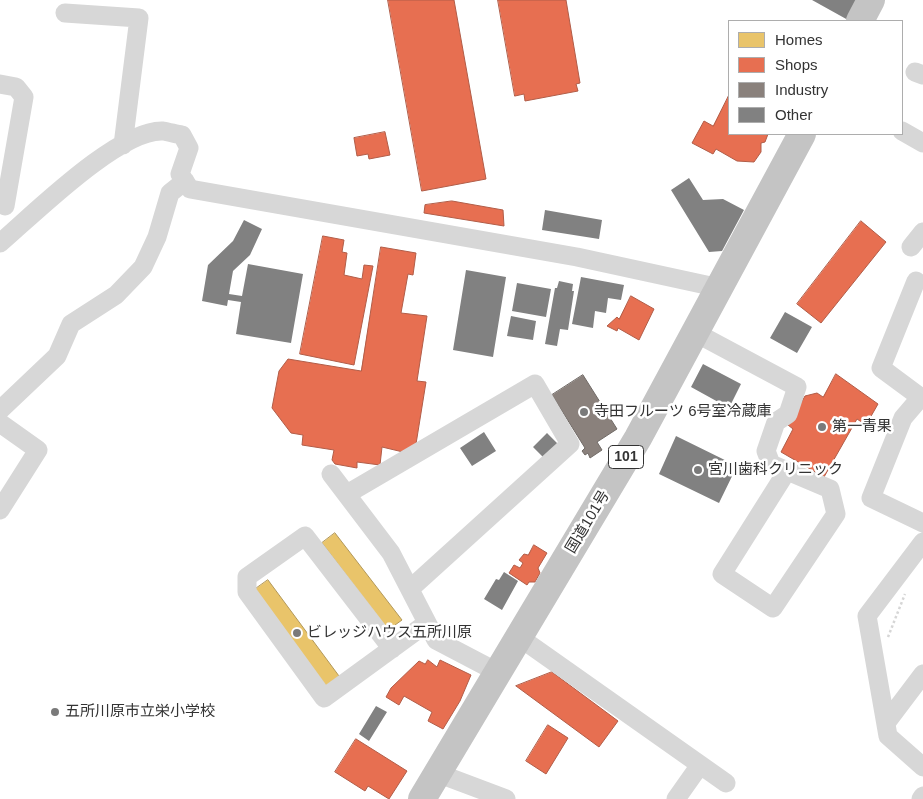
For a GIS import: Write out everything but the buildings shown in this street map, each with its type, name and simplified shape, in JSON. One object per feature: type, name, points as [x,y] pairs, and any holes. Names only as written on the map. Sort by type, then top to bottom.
[{"type":"highway","points":[[861,20],[871,0]]},
{"type":"highway","name":"国道101号","points":[[422,799],[638,438],[801,135]]},
{"type":"street","points":[[65,13],[140,18],[123,145]]},
{"type":"street","points":[[0,84],[16,87],[24,97],[3,205],[36,212]]},
{"type":"street","points":[[0,243],[87,168],[134,138],[162,131],[182,135],[189,148],[180,174],[190,189],[576,257],[720,288]]},
{"type":"street","points":[[903,132],[923,143]]},
{"type":"street","points":[[0,410],[57,356],[71,324],[116,295],[143,267],[157,238],[170,193],[185,181]]},
{"type":"street","points":[[911,247],[923,232]]},
{"type":"street","points":[[916,281],[881,368],[922,398],[903,418],[871,498],[923,523]]},
{"type":"street","points":[[696,333],[797,386],[788,414],[776,422],[766,451],[771,464],[787,470],[830,489],[836,514],[773,608],[722,574],[787,470]]},
{"type":"street","points":[[347,494],[535,384],[570,444],[410,589]]},
{"type":"street","points":[[0,423],[38,450],[0,510]]},
{"type":"street","points":[[331,474],[391,553],[436,640],[497,672]]},
{"type":"street","points":[[392,649],[304,536],[247,577],[247,592],[324,698],[392,649],[427,623]]},
{"type":"street","points":[[923,542],[867,616],[888,736],[923,767]]},
{"type":"street","points":[[519,637],[726,783]]},
{"type":"street","points":[[886,724],[923,674]]},
{"type":"street","points":[[676,799],[700,765]]},
{"type":"street","points":[[437,773],[506,799]]},
{"type":"place","name":"寺田フルーツ 6号室冷蔵庫","points":[[584,412]]},
{"type":"place","name":"第一青果","points":[[822,427]]},
{"type":"place","name":"宮川歯科クリニック","points":[[698,470]]},
{"type":"place","name":"ビレッジハウス五所川原","points":[[297,633]]},
{"type":"place","name":"五所川原市立栄小学校","points":[[55,712]]}]
